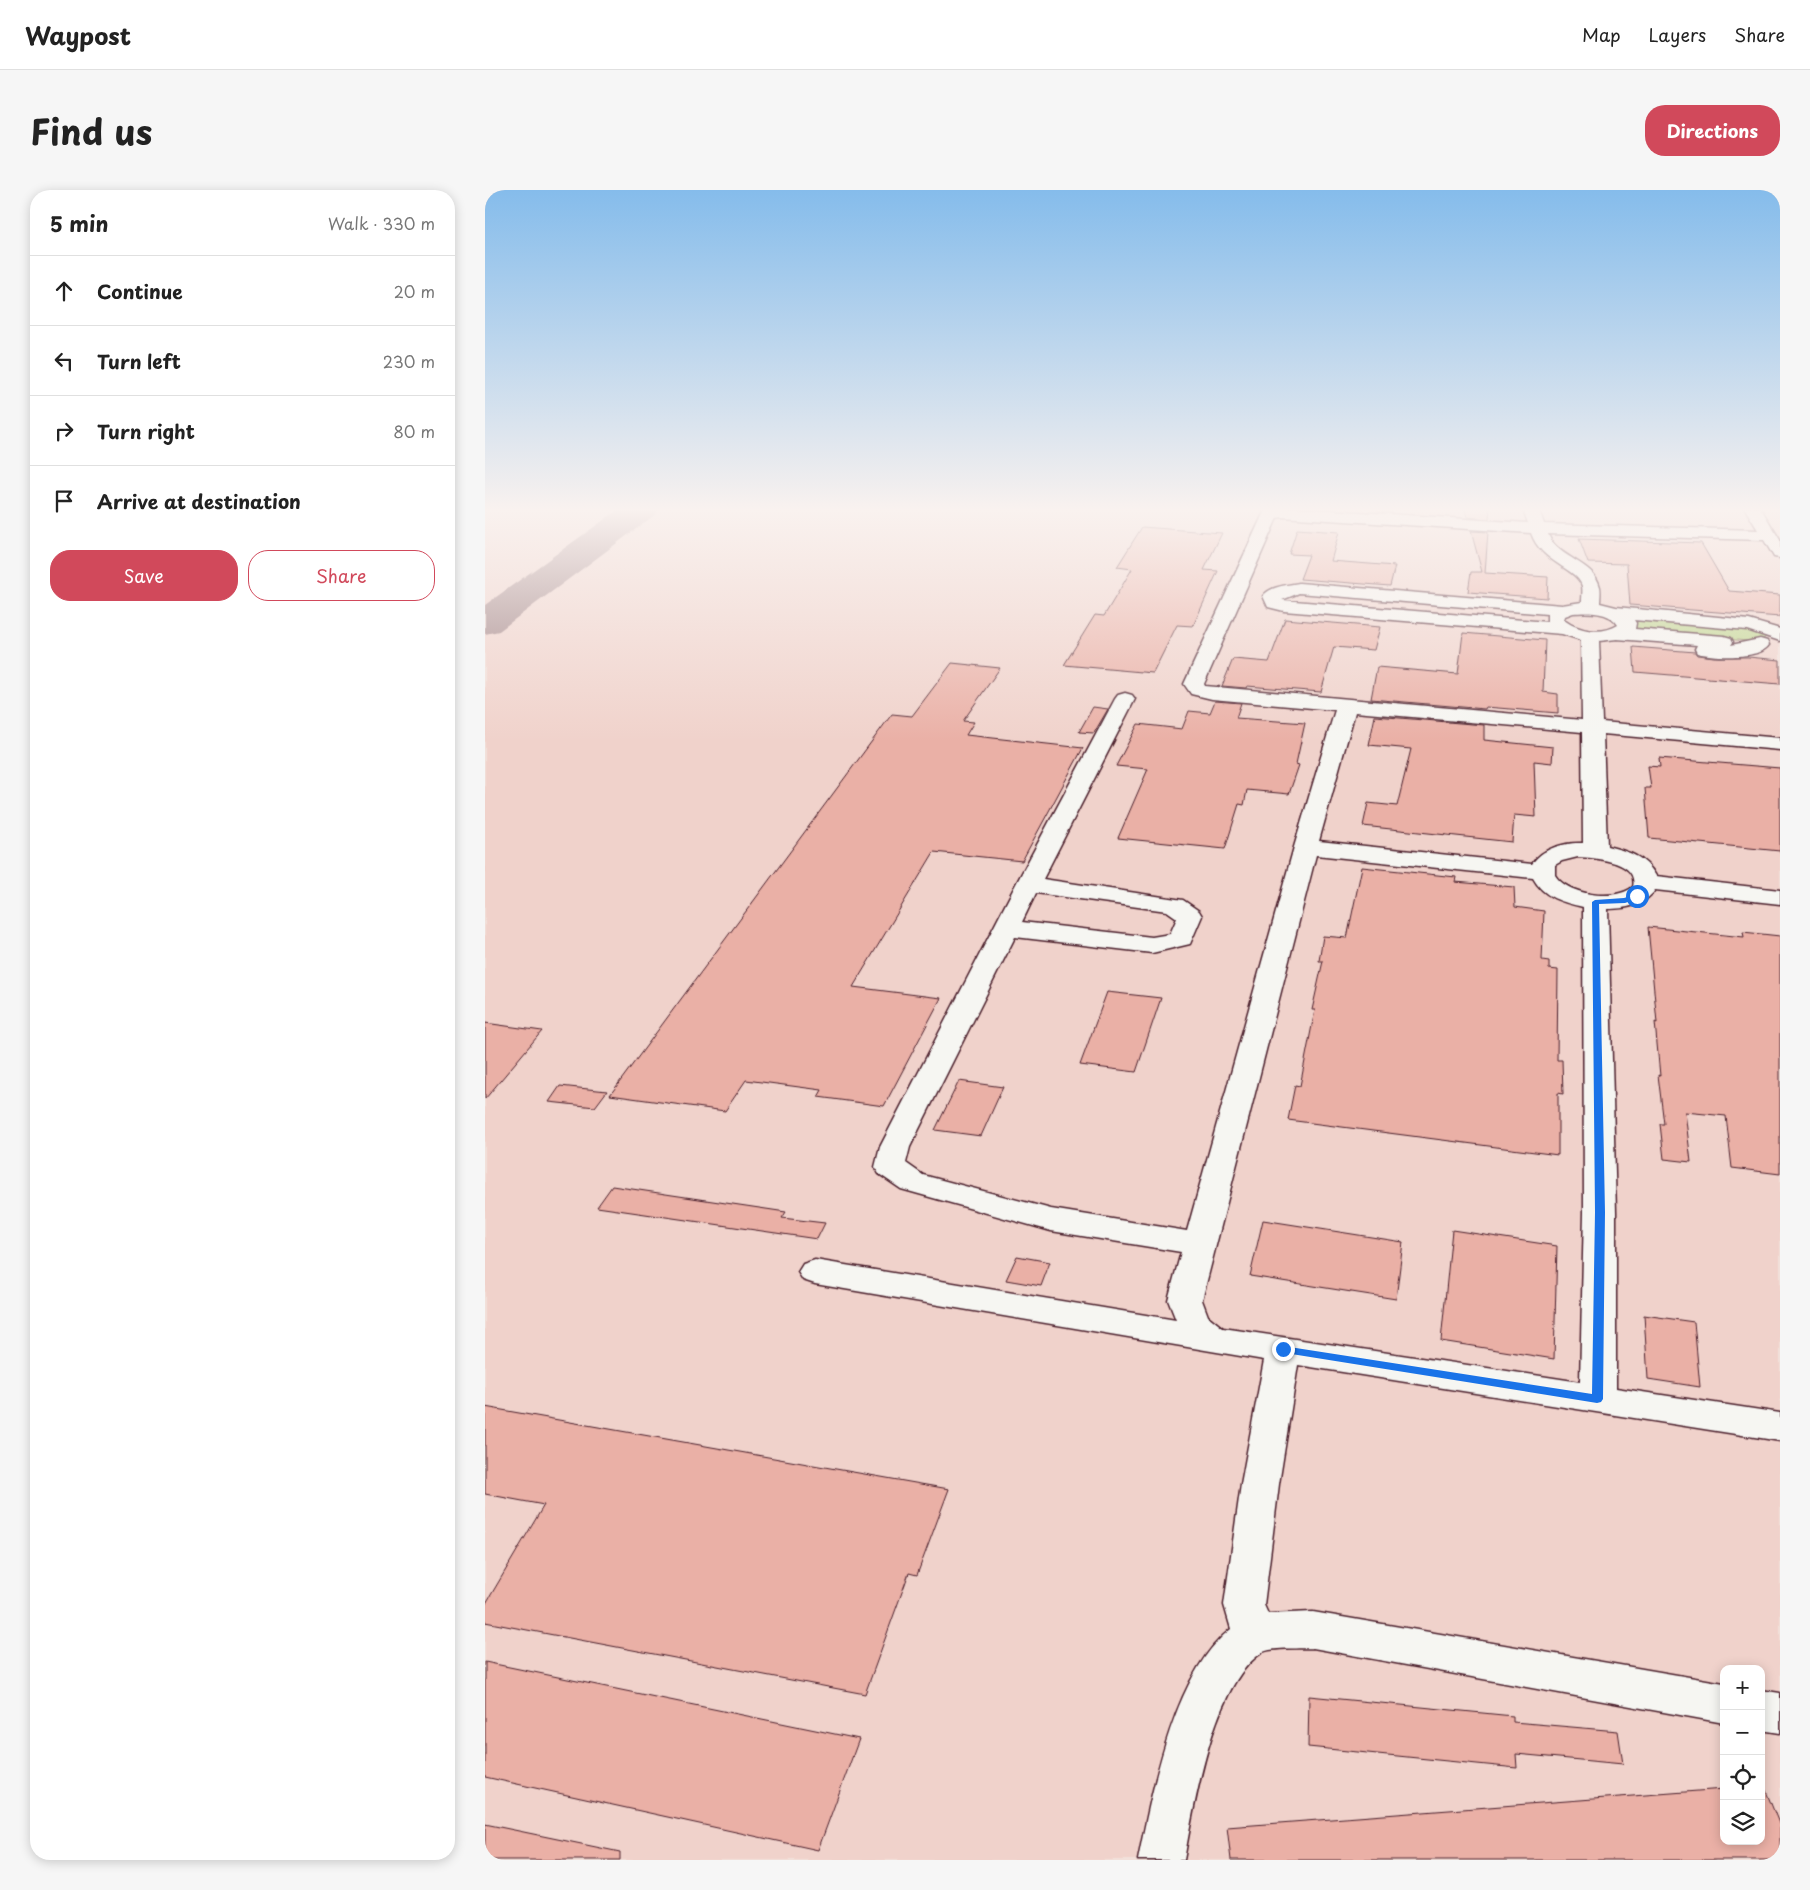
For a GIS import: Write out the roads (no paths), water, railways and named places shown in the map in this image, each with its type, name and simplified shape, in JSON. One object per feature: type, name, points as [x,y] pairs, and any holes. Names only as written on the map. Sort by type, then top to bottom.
[{"type":"lane","points":[[1239,585],[1194,684],[1198,690],[1212,693],[1780,744]]},
{"type":"lane","points":[[1590,585],[1591,608]]},
{"type":"lane","points":[[1236,592],[1272,596],[1299,588],[1562,610],[1591,608],[1611,612],[1749,625],[1780,635]]},
{"type":"lane","points":[[1272,596],[1275,603],[1284,606],[1565,629],[1590,635],[1616,634],[1673,638],[1677,643],[1692,648],[1727,652],[1747,651],[1760,645],[1780,640]]},
{"type":"lane","points":[[1562,610],[1556,613],[1555,621],[1565,629]]},
{"type":"lane","points":[[1611,612],[1619,615],[1627,623],[1627,627],[1616,634]]},
{"type":"lane","points":[[1590,635],[1595,851]]},
{"type":"lane","points":[[1125,699],[1028,884],[895,1147],[890,1167],[912,1182],[1051,1220],[1200,1244]]},
{"type":"lane","points":[[1214,1338],[1194,1323],[1185,1300],[1306,847],[1347,705]]},
{"type":"lane","points":[[1306,847],[1542,872]]},
{"type":"lane","points":[[1571,851],[1595,851],[1611,854],[1631,863],[1644,874],[1647,882],[1644,890],[1637,896],[1625,900],[1595,902],[1564,894],[1553,888],[1545,880],[1542,872],[1544,863],[1551,857],[1571,851]]},
{"type":"lane","points":[[1647,882],[1780,897]]},
{"type":"lane","points":[[1006,928],[1152,945],[1181,939],[1190,916],[1174,905],[1028,884]]},
{"type":"lane","points":[[1595,902],[1600,1212],[1597,1399]]},
{"type":"lane","points":[[815,1272],[1214,1338],[1780,1427]]},
{"type":"lane","points":[[1253,1635],[1244,1604],[1260,1484],[1283,1349]]},
{"type":"lane","points":[[1161,1860],[1178,1774],[1206,1693],[1231,1654],[1253,1635],[1313,1630],[1720,1702]]},
{"type":"lane","points":[[1765,1711],[1780,1713]]}]
